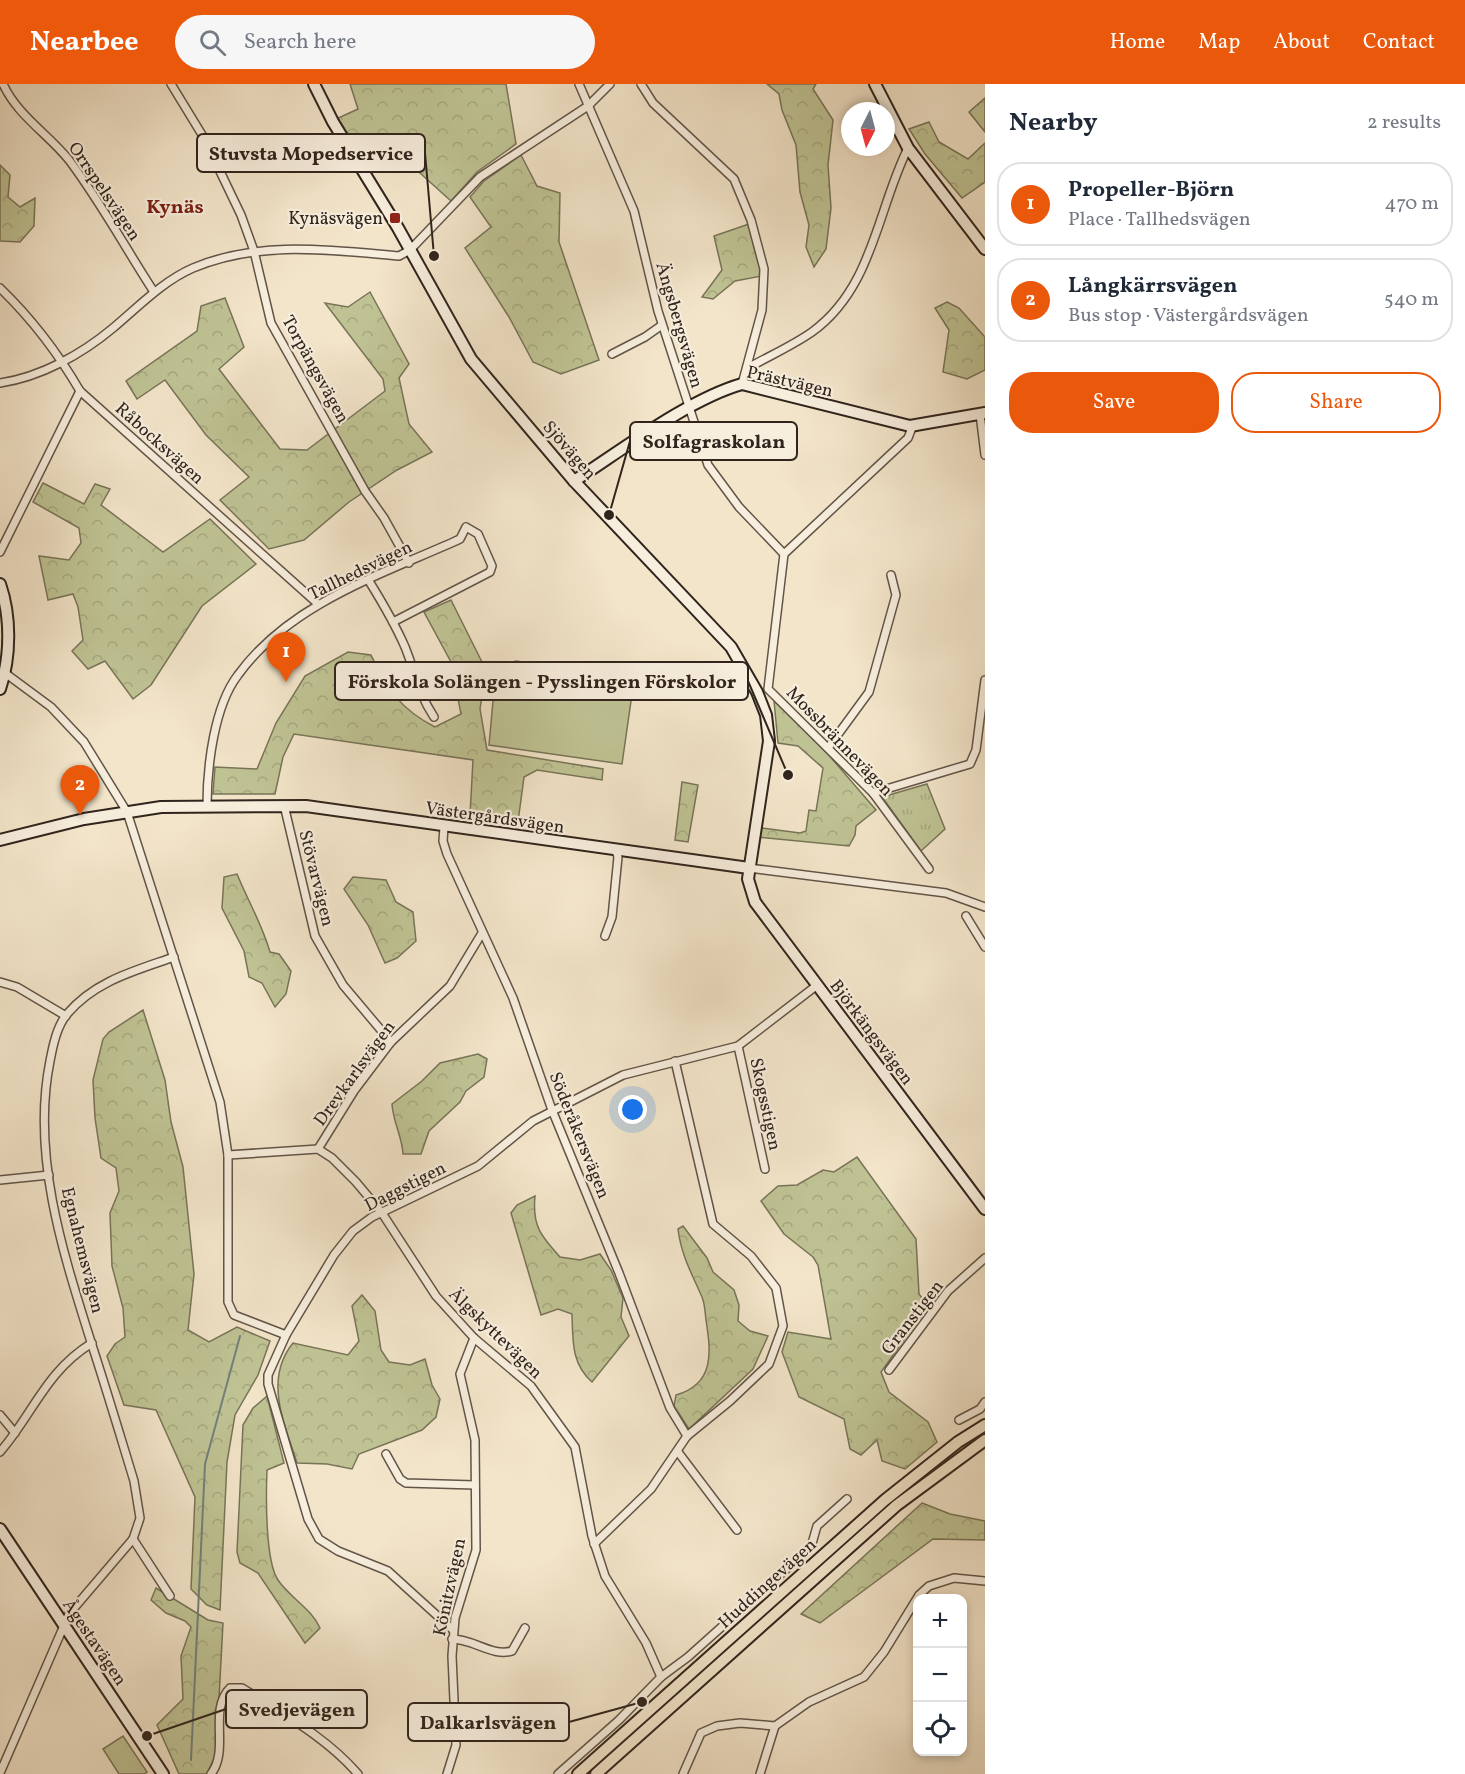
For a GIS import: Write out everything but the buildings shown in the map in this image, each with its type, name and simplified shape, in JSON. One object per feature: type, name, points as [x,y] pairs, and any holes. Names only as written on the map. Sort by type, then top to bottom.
[{"type":"main road","name":"Huddingevägen","points":[[578,1774],[885,1500],[958,1442],[985,1425]]},
{"type":"main road","name":"Huddingevägen","points":[[596,1774],[897,1505],[985,1440]]},
{"type":"street","name":"Orrspelsvägen","points":[[3,84],[13,103],[52,140],[76,170],[154,292]]},
{"type":"street","name":"Torpängsvägen","points":[[171,84],[225,180],[254,251],[272,323],[365,491],[384,518],[409,563]]},
{"type":"street","name":"Sjövägen","points":[[314,84],[333,122],[410,250],[471,359],[574,481],[731,647],[757,692],[766,715],[769,741],[749,868]]},
{"type":"street","name":"Ängsbergsvägen","points":[[579,84],[634,211],[662,325],[708,465],[739,507],[784,554]]},
{"type":"street","points":[[0,383],[26,377],[62,362],[110,330],[154,292],[193,268],[254,251],[291,248],[399,256],[410,250],[480,177],[588,106],[610,84]]},
{"type":"street","points":[[641,84],[654,104],[734,178],[751,220],[764,269],[762,310],[742,384]]},
{"type":"street","points":[[875,84],[908,148],[985,249]]},
{"type":"street","points":[[748,368],[812,332],[837,308],[859,276],[908,148]]},
{"type":"street","name":"Råbocksvägen","points":[[0,288],[29,318],[62,362],[80,391],[318,604]]},
{"type":"street","points":[[612,354],[645,337],[662,325]]},
{"type":"street","name":"Prästvägen","points":[[574,481],[688,408],[724,389],[742,384],[889,422],[913,425],[982,414]]},
{"type":"street","points":[[0,552],[80,391]]},
{"type":"street","points":[[982,414],[985,455]]},
{"type":"street","points":[[784,554],[908,438],[913,425]]},
{"type":"street","name":"Tallhedsvägen","points":[[207,806],[216,723],[237,676],[268,641],[318,604],[460,539],[466,527],[477,534],[492,566],[490,572],[393,622]]},
{"type":"street","name":"Mossbrännevägen","points":[[784,554],[768,689],[873,793],[929,869]]},
{"type":"street","points":[[828,748],[869,692],[896,595],[891,575]]},
{"type":"street","points":[[369,581],[393,622],[406,650],[420,696],[434,717]]},
{"type":"street","points":[[0,584],[7,604],[5,673],[0,689]]},
{"type":"street","points":[[5,673],[51,707],[84,742],[127,812],[216,1087],[228,1155],[228,1302],[234,1315],[286,1335]]},
{"type":"street","points":[[873,793],[970,764],[976,750],[985,680]]},
{"type":"street","name":"Västergårdsvägen","points":[[0,840],[30,831],[127,812],[207,806],[330,808],[444,827],[616,851],[684,857],[749,868],[946,893],[985,907]]},
{"type":"street","name":"Stövarvägen","points":[[284,806],[315,936],[343,985],[391,1042]]},
{"type":"street","name":"Söderåkersvägen","points":[[444,827],[443,841],[447,854],[513,998],[552,1110],[619,1273],[670,1408],[687,1436]]},
{"type":"street","points":[[606,936],[612,917],[618,857],[616,851]]},
{"type":"street","name":"Björkängsvägen","points":[[749,868],[749,883],[754,902],[985,1209]]},
{"type":"street","points":[[966,916],[985,947]]},
{"type":"street","name":"Drevkarlsvägen","points":[[318,1149],[354,1091],[391,1042],[450,986],[482,933]]},
{"type":"street","name":"Egnahemsvägen","points":[[0,1773],[74,1606],[133,1539],[140,1518],[139,1504],[58,1228],[49,1175],[46,1082],[52,1051],[66,1016],[100,985],[174,957]]},
{"type":"street","points":[[0,982],[16,987],[66,1016]]},
{"type":"street","name":"Daggstigen","points":[[453,1630],[388,1571],[338,1551],[319,1539],[305,1508],[268,1384],[268,1375],[286,1335],[334,1255],[353,1232],[382,1213],[478,1166],[526,1126],[552,1110],[630,1072],[738,1046],[816,986]]},
{"type":"street","name":"Skogsstigen","points":[[738,1046],[765,1169]]},
{"type":"street","points":[[594,1544],[651,1489],[687,1436],[730,1401],[769,1364],[783,1326],[776,1288],[751,1256],[713,1224],[675,1061]]},
{"type":"street","points":[[228,1155],[318,1149]]},
{"type":"street","name":"Älgskyttevägen","points":[[318,1149],[343,1169],[382,1213],[436,1296],[474,1338],[531,1386],[575,1447],[594,1544],[605,1576],[646,1643],[661,1677]]},
{"type":"street","points":[[0,1180],[49,1175]]},
{"type":"street","name":"Granstigen","points":[[890,1370],[948,1291],[985,1258]]},
{"type":"street","name":"Könitzvägen","points":[[447,1774],[456,1745],[453,1630],[476,1550],[475,1440],[460,1374],[474,1338]]},
{"type":"street","points":[[0,1452],[54,1374],[70,1357],[92,1343]]},
{"type":"street","points":[[959,1420],[980,1409],[985,1402]]},
{"type":"street","points":[[0,1415],[15,1433]]},
{"type":"street","points":[[678,1452],[737,1530]]},
{"type":"street","points":[[386,1454],[400,1479],[406,1483],[475,1485]]},
{"type":"street","name":"Huddingevägen","points":[[558,1774],[619,1720],[661,1677],[688,1657],[811,1547],[817,1527],[847,1499]]},
{"type":"street","name":"Ågestavägen","points":[[0,1529],[163,1774]]},
{"type":"street","points":[[133,1539],[170,1596]]},
{"type":"street","points":[[760,1774],[775,1726],[809,1702],[864,1677],[884,1652],[903,1617],[919,1595],[929,1586],[954,1578],[985,1581]]},
{"type":"street","points":[[452,1639],[463,1639],[502,1654],[513,1651],[525,1628]]},
{"type":"street","points":[[212,1774],[219,1757],[223,1699],[230,1688],[235,1686],[242,1688],[315,1734],[338,1751],[358,1774]]},
{"type":"street","points":[[683,1774],[701,1733],[717,1726],[740,1723],[775,1726]]},
{"type":"green space","points":[[350,84],[506,84],[516,144],[477,172],[451,201],[390,146],[363,155],[336,119],[358,109]]},
{"type":"green space","points":[[767,84],[816,84],[813,89],[833,120],[828,165],[831,208],[826,249],[814,267],[806,247],[809,225],[800,192],[796,145],[782,110],[779,94]]},
{"type":"green space","points":[[985,98],[985,132],[969,112]]},
{"type":"green space","points":[[929,122],[939,142],[968,159],[985,143],[985,182],[962,198],[925,154],[909,129]]},
{"type":"green space","points":[[521,155],[537,186],[560,193],[559,242],[599,360],[561,374],[533,362],[509,317],[465,248],[491,227],[470,197],[484,181]]},
{"type":"green space","points":[[0,165],[10,175],[8,197],[20,207],[35,198],[34,226],[20,242],[0,241]]},
{"type":"green space","points":[[749,224],[759,254],[762,276],[735,281],[713,299],[702,297],[722,270],[714,236]]},
{"type":"green space","points":[[370,292],[409,364],[399,378],[409,424],[432,452],[397,470],[349,502],[304,540],[269,549],[220,500],[249,477],[206,435],[165,380],[137,399],[126,381],[197,331],[201,306],[225,298],[244,347],[219,369],[280,449],[307,450],[385,391],[383,379],[325,303],[348,307]]},
{"type":"green space","points":[[947,302],[959,308],[985,337],[985,370],[967,379],[943,372],[949,330],[935,308]]},
{"type":"green space","points":[[43,483],[84,504],[95,484],[110,489],[101,505],[163,552],[210,519],[256,564],[202,606],[151,685],[133,699],[105,661],[88,669],[72,651],[83,640],[78,607],[73,594],[48,600],[39,556],[69,560],[81,543],[79,528],[33,502]]},
{"type":"green space","points":[[451,600],[486,670],[480,709],[487,750],[603,769],[602,780],[537,770],[524,777],[518,822],[470,815],[473,760],[294,734],[283,757],[275,794],[213,794],[215,767],[257,769],[276,723],[305,676],[348,652],[371,655],[389,688],[404,706],[435,727],[461,714],[451,662],[424,612]]},
{"type":"green space","points":[[516,661],[634,680],[622,764],[489,745],[496,668]]},
{"type":"green space","points":[[774,701],[821,746],[876,810],[856,826],[855,835],[849,846],[757,837],[762,828],[800,833],[806,831],[809,810],[816,811],[823,768],[798,746],[778,743]]},
{"type":"green space","points":[[682,782],[698,785],[688,842],[675,840]]},
{"type":"green space","points":[[927,784],[945,829],[921,851],[882,797]]},
{"type":"green space","points":[[237,874],[270,952],[279,954],[291,971],[286,994],[275,1007],[262,983],[249,977],[244,951],[222,908],[224,877]]},
{"type":"green space","points":[[353,877],[386,880],[396,902],[413,912],[416,941],[397,958],[385,963],[368,925],[344,889]]},
{"type":"green space","points":[[143,1010],[165,1080],[171,1122],[183,1167],[194,1274],[188,1330],[209,1342],[237,1327],[270,1341],[258,1375],[235,1415],[227,1462],[220,1610],[207,1605],[191,1589],[195,1497],[156,1410],[124,1405],[107,1356],[115,1344],[125,1337],[123,1308],[112,1266],[110,1213],[119,1191],[116,1168],[101,1158],[95,1118],[93,1080],[103,1039],[109,1032]]},
{"type":"green space","points":[[478,1054],[487,1059],[484,1077],[466,1091],[460,1102],[429,1131],[421,1154],[403,1154],[392,1104],[422,1081],[440,1063]]},
{"type":"green space","points":[[857,1157],[916,1239],[919,1294],[928,1306],[881,1372],[889,1392],[928,1422],[937,1442],[905,1469],[882,1461],[877,1440],[861,1455],[850,1449],[844,1419],[799,1397],[782,1352],[788,1332],[831,1339],[818,1265],[813,1257],[784,1234],[761,1201],[778,1186],[797,1185],[823,1170],[834,1172]]},
{"type":"green space","points":[[535,1196],[535,1215],[539,1230],[553,1250],[560,1257],[580,1260],[600,1254],[611,1270],[623,1298],[621,1317],[629,1336],[592,1382],[585,1375],[577,1359],[573,1342],[572,1314],[558,1309],[541,1315],[511,1213],[517,1205]]},
{"type":"green space","points":[[683,1226],[707,1258],[713,1272],[734,1290],[739,1305],[738,1321],[750,1331],[768,1336],[753,1369],[689,1429],[674,1406],[676,1395],[689,1390],[704,1375],[708,1365],[709,1344],[703,1300],[687,1264],[679,1238],[678,1229]]},
{"type":"green space","points":[[362,1295],[375,1311],[381,1350],[389,1362],[410,1365],[425,1359],[432,1385],[440,1399],[436,1417],[422,1430],[359,1454],[352,1469],[327,1464],[297,1463],[279,1402],[279,1372],[284,1357],[293,1343],[348,1355],[359,1341],[352,1306]]},
{"type":"green space","points":[[267,1396],[284,1463],[267,1470],[267,1527],[271,1558],[278,1580],[320,1628],[305,1643],[258,1573],[240,1563],[237,1552],[243,1425],[253,1408]]},
{"type":"green space","points":[[922,1503],[950,1514],[985,1521],[985,1540],[933,1539],[820,1623],[801,1614]]},
{"type":"green space","points":[[156,1588],[208,1620],[223,1623],[216,1754],[207,1774],[179,1774],[157,1725],[183,1699],[181,1656],[191,1627],[185,1621],[166,1613],[151,1600]]},
{"type":"green space","points":[[123,1736],[147,1772],[144,1774],[119,1774],[103,1749]]},
{"type":"waterway","points":[[191,1760],[205,1464],[240,1336]]},
{"type":"place","name":"Kynäsvägen","points":[[395,218]]},
{"type":"place","name":"Stuvsta Mopedservice","points":[[434,256]]},
{"type":"place","name":"Solfagraskolan","points":[[609,515]]},
{"type":"place","name":"Propeller-Björn","points":[[286,682]]},
{"type":"place","name":"Förskola Solängen - Pysslingen Förskolor","points":[[788,775]]},
{"type":"place","name":"Långkärrsvägen","points":[[80,815]]},
{"type":"place","name":"Dalkarlsvägen","points":[[642,1702]]},
{"type":"place","name":"Svedjevägen","points":[[147,1736]]},
{"type":"district","name":"Kynäs","points":[[175,206]]}]
